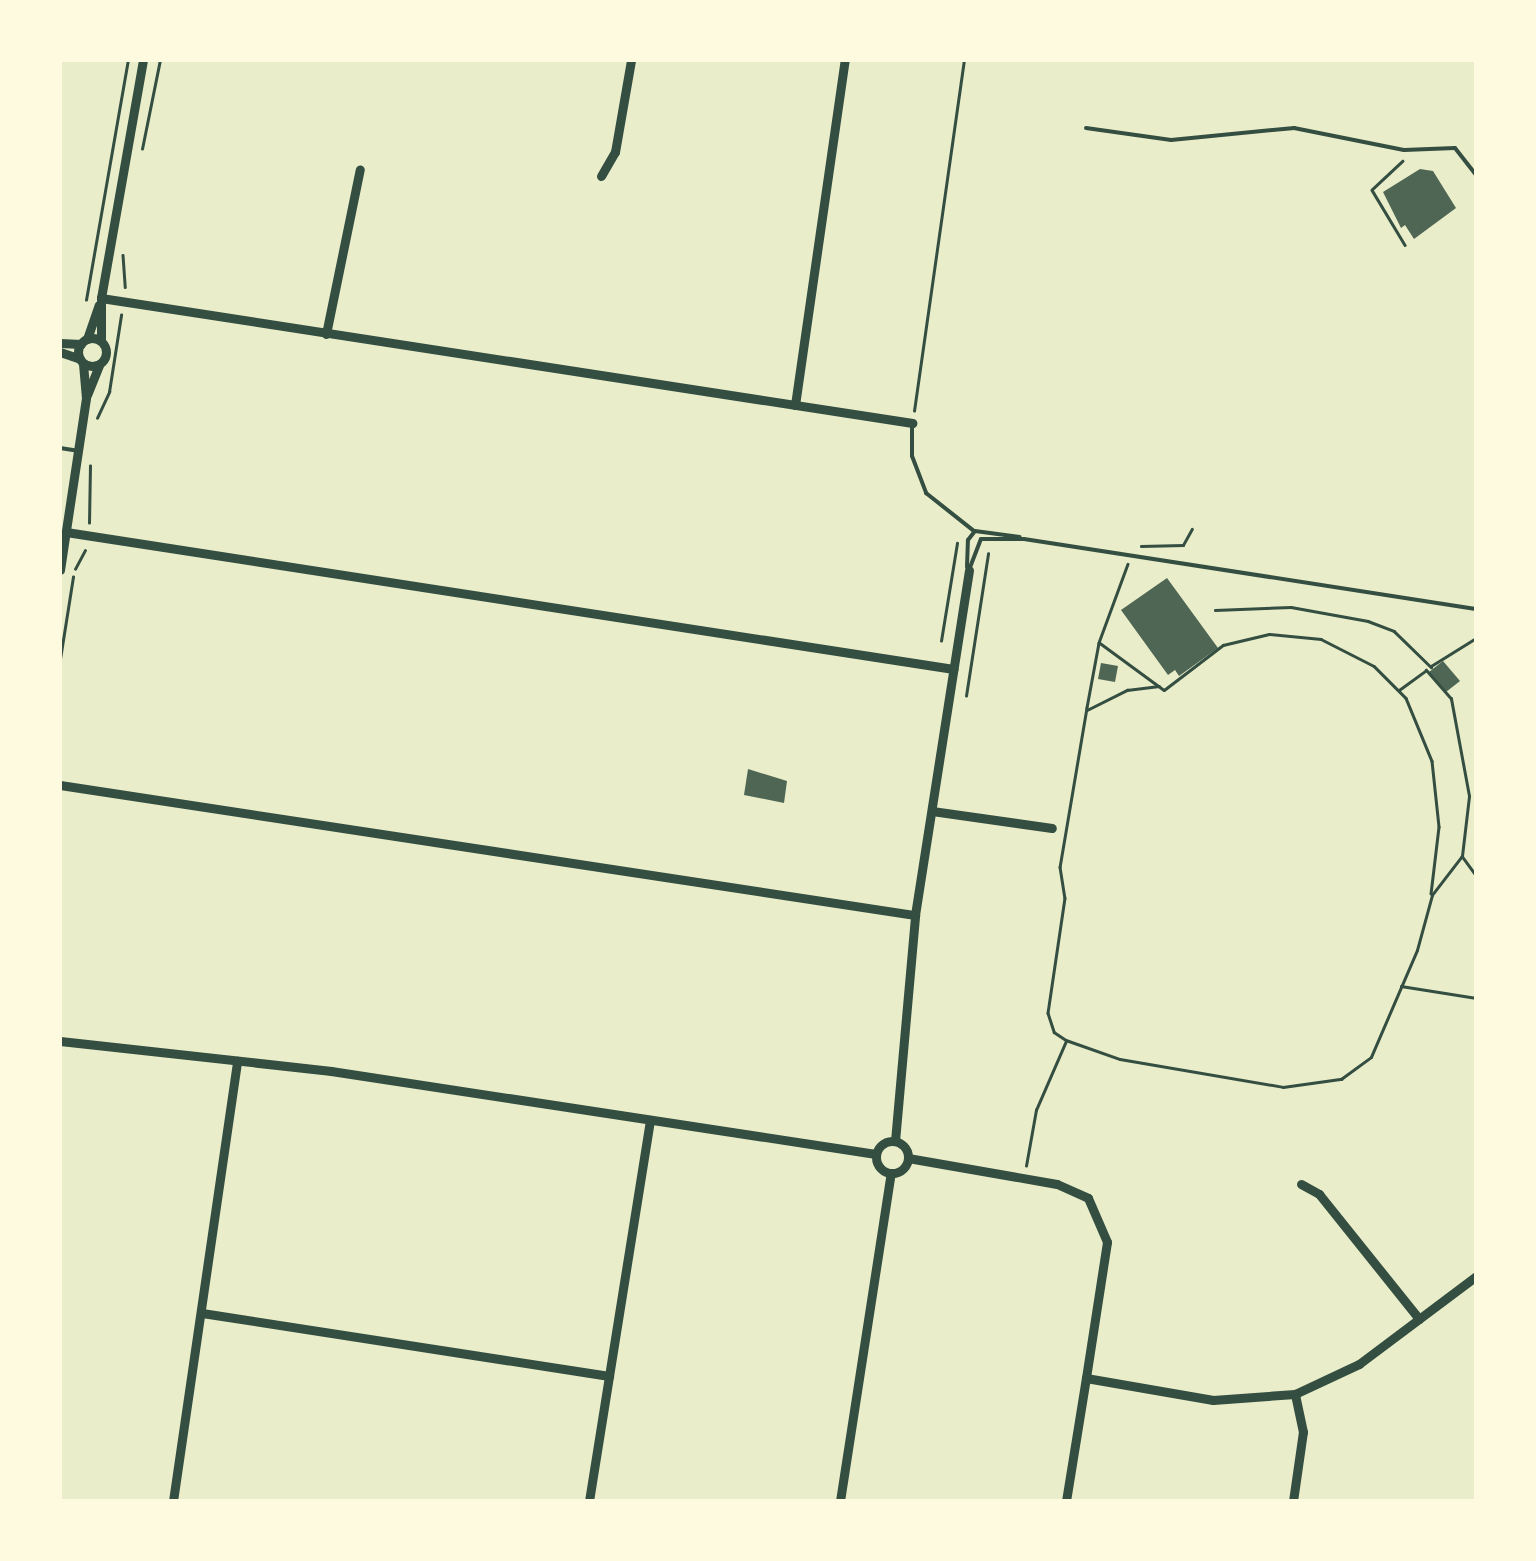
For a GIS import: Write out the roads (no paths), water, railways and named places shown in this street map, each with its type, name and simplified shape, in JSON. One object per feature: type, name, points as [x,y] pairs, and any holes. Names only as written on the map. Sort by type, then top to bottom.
[{"type":"street","points":[[60,570],[86,398],[107,354],[101,341],[101,298],[143,60]]},
{"type":"street","points":[[601,176],[615,152],[630,60]]},
{"type":"street","points":[[795,405],[845,60]]},
{"type":"street","points":[[326,334],[360,168]]},
{"type":"street","points":[[101,298],[912,422]]},
{"type":"street","points":[[86,398],[81,361],[84,341],[101,298]]},
{"type":"street","points":[[60,344],[101,341]]},
{"type":"street","points":[[60,352],[99,365]]},
{"type":"street","points":[[66,532],[954,668]]},
{"type":"street","points":[[968,570],[915,915],[894,1141],[908,1158],[1074,1188],[1104,1224],[1105,1254],[1066,1501]]},
{"type":"street","points":[[60,785],[915,915]]},
{"type":"street","points":[[932,812],[1052,828]]},
{"type":"street","points":[[64,1040],[237,1061],[876,1154],[894,1141]]},
{"type":"street","points":[[172,1501],[237,1061]]},
{"type":"street","points":[[589,1501],[650,1120]]},
{"type":"street","points":[[876,1154],[879,1166],[891,1173]]},
{"type":"street","points":[[840,1501],[891,1173],[908,1158]]},
{"type":"street","points":[[1301,1184],[1318,1194],[1419,1319]]},
{"type":"street","points":[[1086,1378],[1213,1400],[1295,1394],[1360,1364],[1476,1276]]},
{"type":"street","points":[[202,1313],[608,1376]]},
{"type":"street","points":[[1293,1501],[1302,1432],[1295,1394]]},
{"type":"lane","points":[[1086,128],[1172,140],[1294,128],[1404,150],[1455,148],[1476,175]]},
{"type":"lane","points":[[912,422],[912,456],[922,486],[942,511],[974,531],[1476,609]]},
{"type":"lane","points":[[60,448],[78,451]]},
{"type":"lane","points":[[968,570],[968,540],[974,531]]},
{"type":"lane","points":[[968,570],[978,542],[1024,539]]}]
